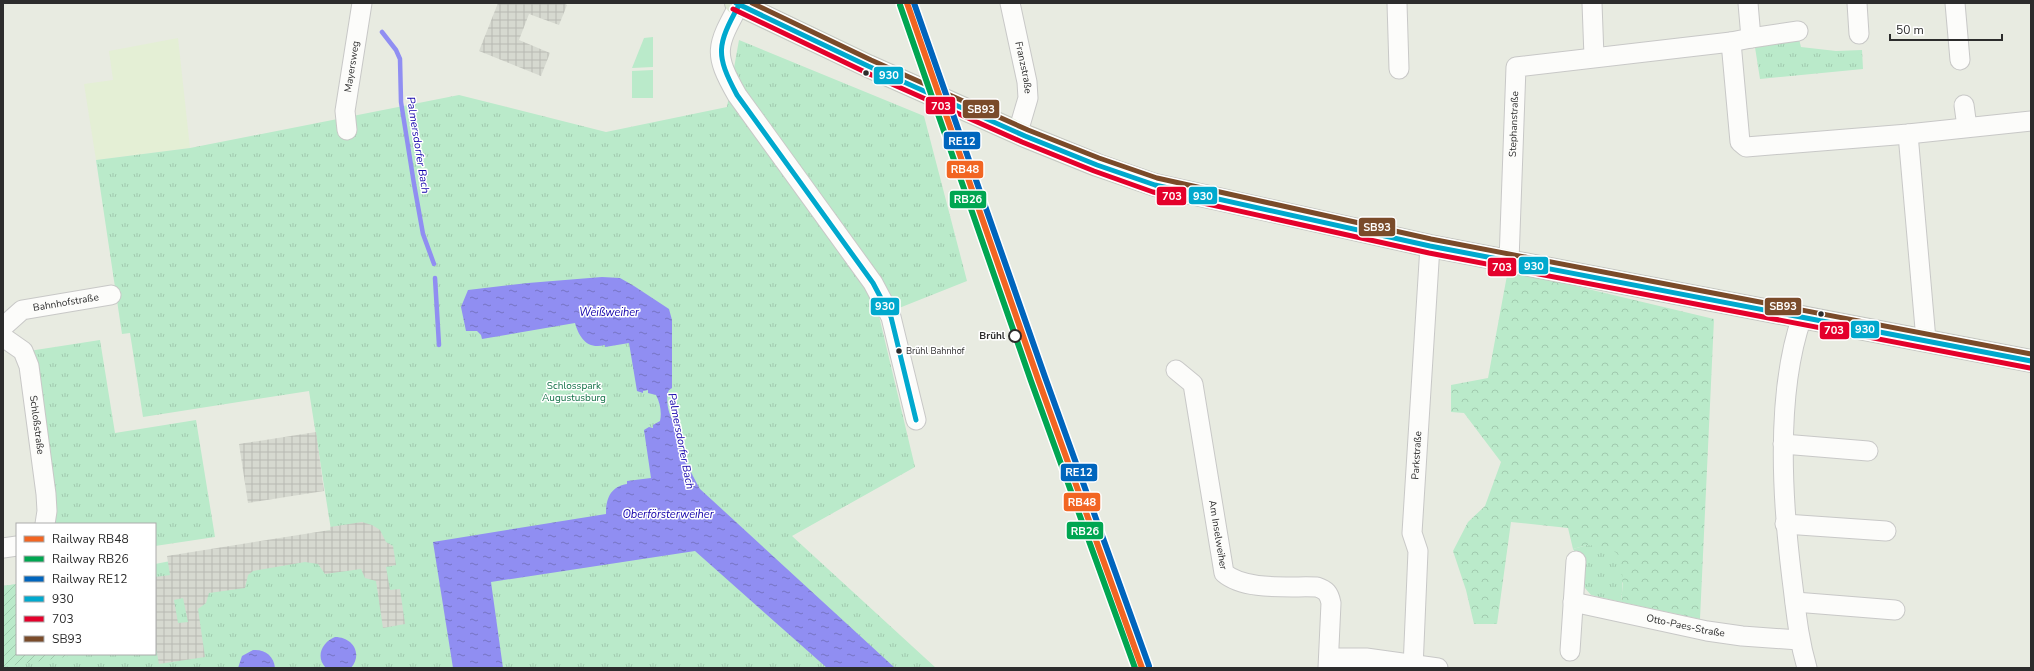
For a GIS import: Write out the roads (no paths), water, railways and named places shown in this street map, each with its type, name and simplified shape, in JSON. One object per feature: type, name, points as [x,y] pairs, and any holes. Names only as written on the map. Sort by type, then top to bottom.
[{"type":"main road","points":[[737,4],[868,66],[1018,132],[1097,165],[1154,185],[1430,246],[2031,361]]},
{"type":"street","name":"Mayersweg","points":[[347,130],[344,110],[362,3]]},
{"type":"street","name":"Franzstraße","points":[[1010,3],[1027,82],[1028,98],[1018,132]]},
{"type":"street","points":[[1397,3],[1399,69]]},
{"type":"street","points":[[1592,3],[1594,57]]},
{"type":"street","points":[[1748,3],[1751,38]]},
{"type":"street","points":[[1856,3],[1859,34]]},
{"type":"street","points":[[1955,3],[1960,60]]},
{"type":"street","points":[[737,4],[724,32],[720,49],[720,61],[738,95],[873,283],[891,317],[916,420]]},
{"type":"street","name":"Stephanstraße","points":[[1509,260],[1516,67],[1731,42],[1798,31]]},
{"type":"street","points":[[1731,42],[1740,142],[1743,146],[1908,134],[2031,121]]},
{"type":"street","points":[[1964,105],[1967,127]]},
{"type":"street","points":[[1908,134],[1926,340]]},
{"type":"street","name":"Parkstraße","points":[[1413,666],[1418,550],[1412,534],[1430,246]]},
{"type":"street","name":"Bahnhofstraße","points":[[3,327],[22,310],[111,296]]},
{"type":"street","points":[[1802,317],[1788,380],[1783,444],[1785,524],[1795,602],[1798,640],[1807,668]]},
{"type":"street","name":"Schloßstraße","points":[[3,337],[23,351],[28,366],[46,494],[46,523]]},
{"type":"street","name":"Am Inselweiher","points":[[1176,370],[1193,384],[1224,573],[1232,580],[1245,584],[1317,587],[1324,589],[1329,594],[1331,603],[1328,663]]},
{"type":"street","points":[[1783,444],[1868,451]]},
{"type":"street","points":[[1785,524],[1886,531]]},
{"type":"street","points":[[3,548],[16,546]]},
{"type":"street","points":[[1570,651],[1576,561]]},
{"type":"street","name":"Otto-Paes-Straße","points":[[1573,602],[1706,631],[1742,636],[1798,640]]},
{"type":"street","points":[[1795,602],[1895,610]]},
{"type":"street","points":[[1328,663],[1366,658],[1413,666],[1438,668]]},
{"type":"water","points":[[602,277],[620,278],[669,309],[672,320],[672,388],[669,390],[667,397],[668,407],[675,422],[680,448],[700,489],[895,668],[827,668],[695,551],[491,582],[503,668],[453,668],[433,542],[606,514],[608,499],[613,491],[627,484],[627,481],[651,478],[644,430],[649,427],[653,428],[653,425],[660,421],[661,415],[660,404],[656,395],[648,393],[648,390],[643,391],[643,393],[637,391],[629,343],[605,347],[605,345],[593,346],[585,341],[579,333],[575,323],[482,339],[481,335],[477,331],[466,331],[461,307],[468,290]]},
{"type":"water","points":[[335,637],[347,640],[354,647],[356,657],[351,668],[326,668],[323,664],[321,659],[322,650],[330,639]]},
{"type":"water","points":[[253,650],[268,654],[273,660],[275,668],[238,668],[242,656]]},
{"type":"waterway","name":"Palmersdorfer Bach","points":[[382,32],[396,50],[400,59],[401,102],[414,184],[423,234],[434,264]]},
{"type":"waterway","name":"Palmersdorfer Bach","points":[[435,278],[439,345]]},
{"type":"rail line","name":"RB48","points":[[907,3],[1038,379],[1142,668]]},
{"type":"rail line","name":"RE12","points":[[914,3],[1045,377],[1149,666]]},
{"type":"rail line","name":"RB26","points":[[900,5],[1031,381],[1135,668]]},
{"type":"place","name":"Brühl","points":[[1015,336]]},
{"type":"place","name":"Brühl Bahnhof","points":[[899,351]]},
{"type":"water label","name":"Weißweiher","points":[[609,312]]},
{"type":"water label","name":"Oberförsterweiher","points":[[668,514]]},
{"type":"park label","name":"Schlosspark Augustusburg","points":[[574,392]]}]
